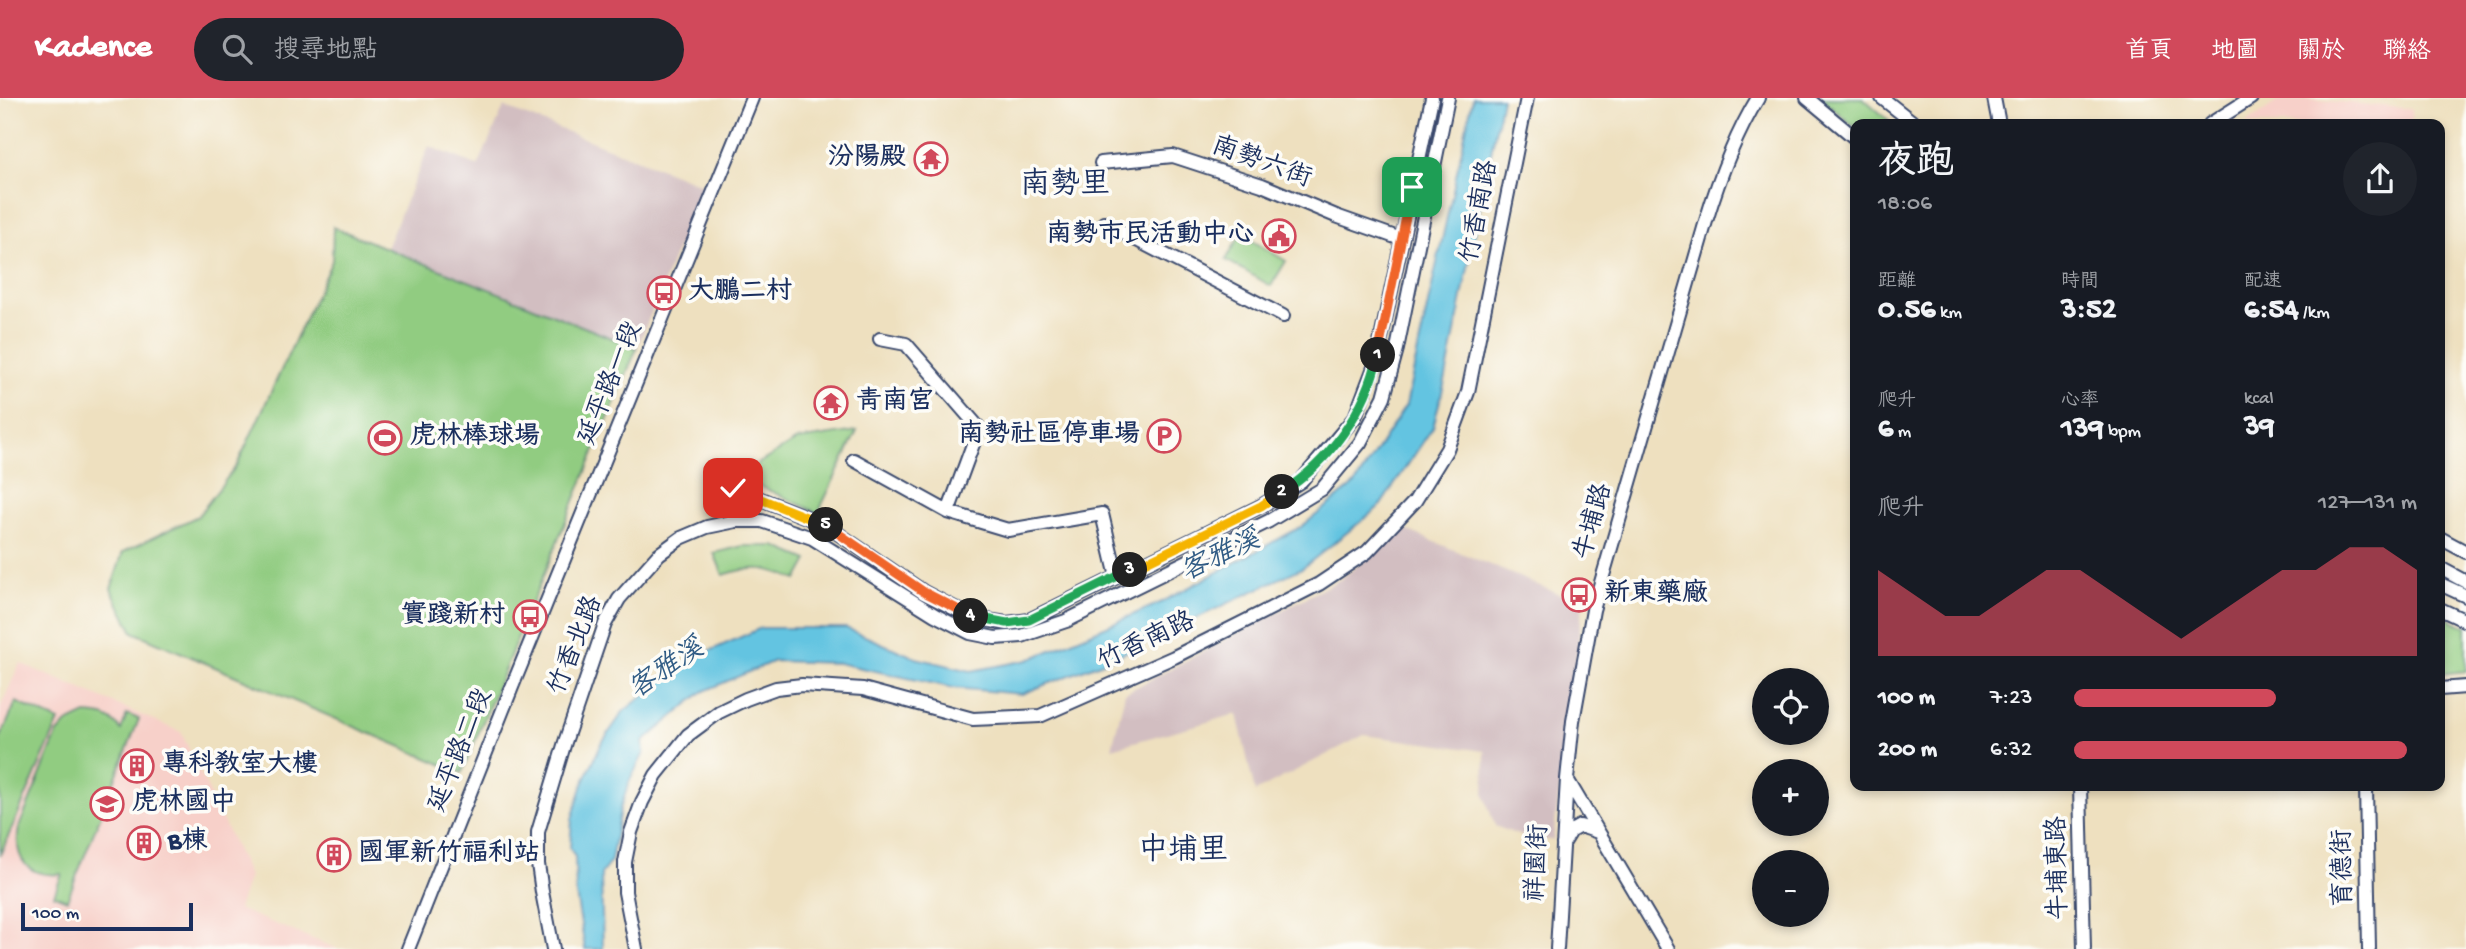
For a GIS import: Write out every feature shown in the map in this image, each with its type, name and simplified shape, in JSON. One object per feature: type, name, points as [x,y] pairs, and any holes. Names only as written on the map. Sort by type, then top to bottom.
[{"type":"street","name":"延平路一段","points":[[512,687],[752,98]]},
{"type":"street","points":[[733,488],[824,524],[924,592],[974,618],[1007,623],[1029,620],[1261,506],[1301,481],[1355,417],[1376,362],[1432,98]]},
{"type":"street","name":"竹香北路","points":[[553,949],[538,864],[538,832],[605,624],[619,599],[659,554],[681,538],[707,527],[736,521],[762,521],[812,538],[936,615],[970,633],[995,638],[1023,636],[1066,621],[1269,521],[1322,489],[1360,443],[1384,397],[1397,349],[1448,98]]},
{"type":"street","name":"竹香南路","points":[[636,949],[625,892],[625,862],[631,832],[656,775],[688,734],[719,712],[776,688],[802,685],[863,689],[974,719],[1040,716],[1174,657],[1319,584],[1367,552],[1415,501],[1447,449],[1468,393],[1527,98]]},
{"type":"street","name":"牛埔路","points":[[1567,779],[1573,721],[1594,611],[1717,184],[1739,129],[1758,98]]},
{"type":"street","points":[[1807,98],[1850,134]]},
{"type":"street","points":[[1882,98],[1908,119]]},
{"type":"street","points":[[1994,98],[1998,119]]},
{"type":"street","points":[[2218,119],[2250,98]]},
{"type":"street","name":"南勢六街","points":[[1101,163],[1173,156],[1262,185],[1401,239]]},
{"type":"street","points":[[1104,223],[1283,316]]},
{"type":"street","points":[[880,339],[906,344],[979,428],[948,512]]},
{"type":"street","points":[[854,460],[948,512],[1008,530],[1102,514],[1117,577]]},
{"type":"street","points":[[2445,541],[2466,552]]},
{"type":"street","points":[[2445,571],[2466,582]]},
{"type":"street","points":[[2445,586],[2466,596]]},
{"type":"street","points":[[2445,611],[2466,621]]},
{"type":"street","name":"延平路二段","points":[[408,949],[512,687]]},
{"type":"street","points":[[2445,689],[2466,687]]},
{"type":"street","points":[[1567,779],[1668,949]]},
{"type":"street","name":"祥園街","points":[[1557,949],[1567,779]]},
{"type":"street","name":"牛埔東路","points":[[2080,791],[2084,949]]},
{"type":"street","name":"育德街","points":[[2366,791],[2369,949]]},
{"type":"street","points":[[1563,845],[1571,831],[1580,826],[1598,832]]},
{"type":"shaded area","points":[[2310,99],[2412,109],[2411,119],[2252,119],[2278,101]]},
{"type":"shaded area","points":[[504,107],[703,185],[637,348],[386,248],[429,146],[478,166]]},
{"type":"shaded area","points":[[1404,529],[1583,604],[1553,840],[1529,839],[1495,826],[1484,795],[1485,751],[1364,735],[1255,792],[1237,714],[1112,748],[1125,693],[1341,579]]},
{"type":"shaded area","name":"虎林國中","points":[[20,663],[181,732],[249,876],[238,909],[338,949],[0,949],[0,708]]},
{"type":"green space","points":[[1821,98],[1863,98],[1887,119],[1850,119],[1850,123]]},
{"type":"green space","name":"虎林棒球場","points":[[333,227],[637,348],[462,773],[133,632],[111,589],[123,552],[198,516],[237,465],[332,261]]},
{"type":"green space","points":[[1241,234],[1286,261],[1271,286],[1226,260]]},
{"type":"green space","points":[[857,431],[818,513],[738,476],[797,440]]},
{"type":"green space","points":[[743,546],[775,546],[808,560],[797,580],[760,569],[723,575],[714,553]]},
{"type":"green space","points":[[2445,617],[2466,627],[2466,671],[2445,673]]},
{"type":"green space","points":[[16,702],[59,721],[0,855],[0,739]]},
{"type":"green space","points":[[86,714],[106,717],[121,730],[127,714],[139,719],[67,900],[54,895],[62,874],[32,870],[21,857],[18,849],[19,827],[57,734],[67,723]]},
{"type":"water","name":"客雅溪","points":[[1473,98],[1502,98],[1446,377],[1433,427],[1380,506],[1304,567],[1113,658],[1022,694],[954,688],[838,663],[774,661],[702,692],[643,742],[644,753],[630,780],[620,809],[611,861],[601,874],[603,949],[585,949],[576,894],[575,857],[570,848],[572,819],[583,784],[601,744],[624,711],[689,660],[761,628],[846,628],[916,658],[971,671],[1028,660],[1160,603],[1301,527],[1355,484],[1406,405]]},
{"type":"place","name":"汾陽殿","points":[[931,159]]},
{"type":"place","name":"南勢市民活動中心","points":[[1279,236]]},
{"type":"place","name":"大鵬二村","points":[[664,293]]},
{"type":"place","name":"青南宫","points":[[831,403]]},
{"type":"place","name":"南勢社區停車場","points":[[1164,436]]},
{"type":"place","name":"虎林棒球場","points":[[385,438]]},
{"type":"place","name":"新東藥廠","points":[[1579,595]]},
{"type":"place","name":"實踐新村","points":[[530,617]]},
{"type":"place","name":"專科教室大樓","points":[[137,766]]},
{"type":"place","name":"虎林國中","points":[[107,804]]},
{"type":"place","name":"B棟","points":[[144,843]]},
{"type":"place","name":"國軍新竹福利站","points":[[334,855]]},
{"type":"district","name":"南勢里","points":[[1065,186]]},
{"type":"district","name":"中埔里","points":[[1183,852]]},
{"type":"route","points":[[733,488],[824,524],[924,592],[974,618],[1007,623],[1029,620],[1261,506],[1301,481],[1336,442],[1355,417],[1376,362],[1412,187]]}]
